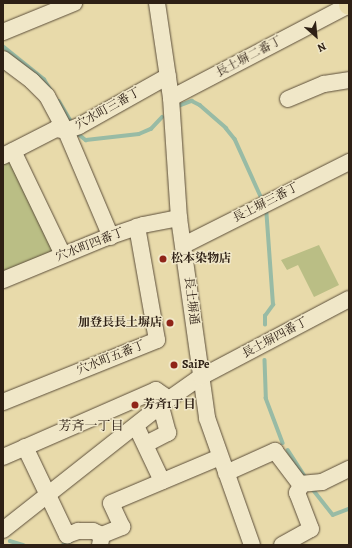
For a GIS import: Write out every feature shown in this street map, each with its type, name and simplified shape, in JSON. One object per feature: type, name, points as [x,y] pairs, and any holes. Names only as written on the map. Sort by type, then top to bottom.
[{"type":"street","points":[[3,32],[74,3]]},
{"type":"street","name":"長土塀通","points":[[157,3],[171,98],[179,218],[184,245],[207,418],[249,544]]},
{"type":"street","name":"長土塀二番丁","points":[[171,98],[349,5]]},
{"type":"street","points":[[3,59],[32,81],[46,96],[66,131],[111,237]]},
{"type":"street","name":"穴水町三番丁","points":[[8,153],[56,129],[66,131],[79,126],[168,76]]},
{"type":"street","points":[[288,99],[324,84],[349,80]]},
{"type":"street","points":[[8,153],[63,255]]},
{"type":"street","name":"長土塀三番丁","points":[[184,245],[349,162]]},
{"type":"street","name":"穴水町四番丁","points":[[3,280],[137,227],[179,218]]},
{"type":"street","name":"穴水町五番丁","points":[[3,402],[156,340],[137,227]]},
{"type":"street","name":"長土塀四番丁","points":[[3,530],[165,402],[201,377],[349,299]]},
{"type":"street","points":[[3,457],[156,390],[165,402],[168,433],[146,444]]},
{"type":"street","points":[[136,426],[146,444],[162,481]]},
{"type":"street","points":[[25,447],[67,535],[78,530],[93,531],[101,540],[122,527],[111,503],[220,457]]},
{"type":"street","points":[[226,473],[276,451],[302,484]]},
{"type":"street","points":[[302,484],[322,482],[349,469]]},
{"type":"street","points":[[282,545],[311,529],[297,493],[302,484]]},
{"type":"green space","points":[[10,159],[57,249],[3,276],[3,162]]},
{"type":"green space","points":[[319,245],[339,285],[314,297],[298,265],[287,270],[281,260]]},
{"type":"waterway","points":[[3,46],[44,79],[51,90]]},
{"type":"waterway","points":[[59,101],[72,123]]},
{"type":"waterway","points":[[176,107],[192,101],[200,105],[226,128],[235,139],[263,201]]},
{"type":"waterway","points":[[76,132],[86,140],[139,134],[151,129],[162,117]]},
{"type":"waterway","points":[[265,325],[265,316],[273,305],[266,208]]},
{"type":"waterway","points":[[265,360],[266,398],[283,443]]},
{"type":"waterway","points":[[288,450],[306,478]]},
{"type":"waterway","points":[[312,488],[333,515],[349,509]]},
{"type":"waterway","points":[[10,541],[23,545]]},
{"type":"waterway","points":[[63,545],[71,541]]},
{"type":"place","name":"松本染物店","points":[[163,259]]},
{"type":"place","name":"加登長長土塀店","points":[[170,323]]},
{"type":"place","name":"SaiPe","points":[[174,365]]},
{"type":"place","name":"芳斉1丁目","points":[[135,405]]},
{"type":"district","name":"芳斉一丁目","points":[[91,426]]}]
